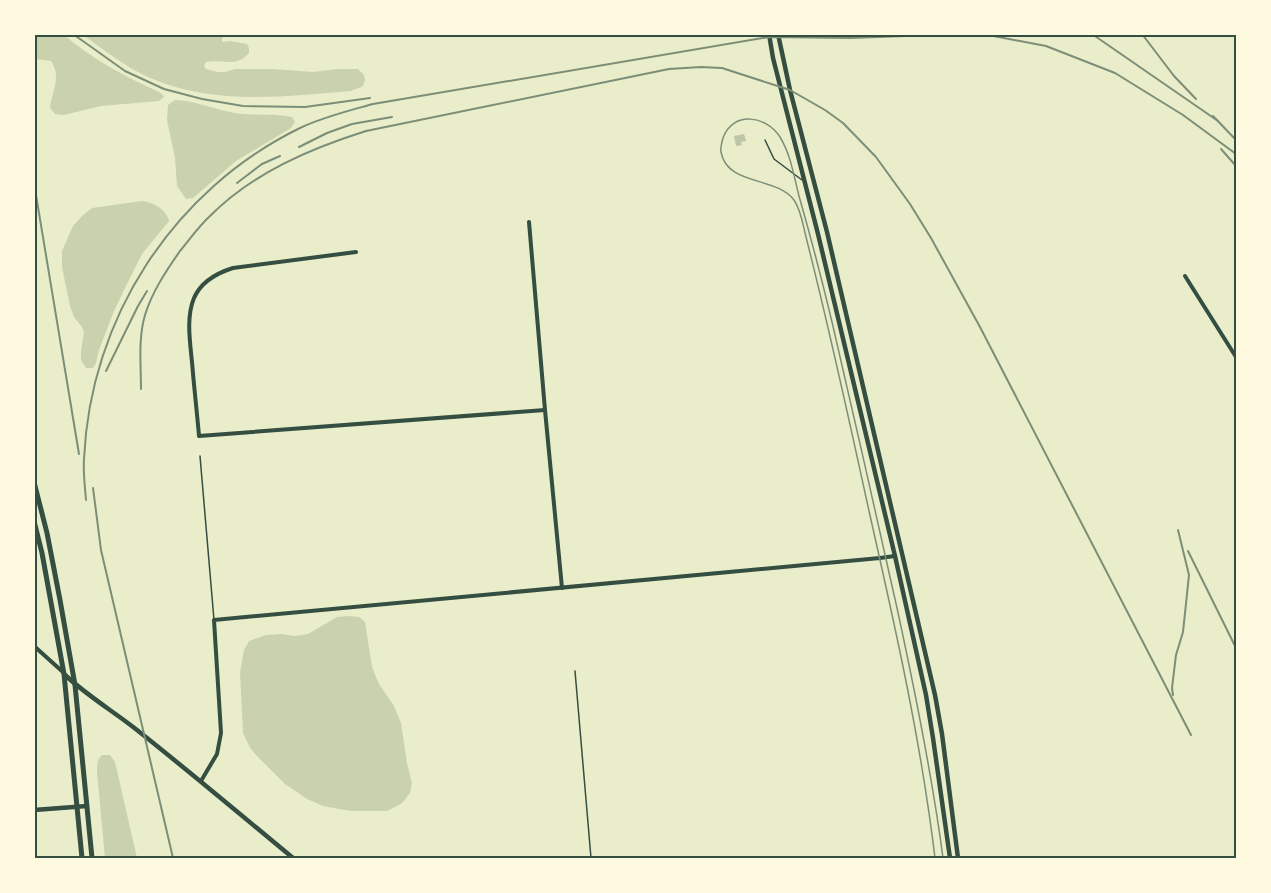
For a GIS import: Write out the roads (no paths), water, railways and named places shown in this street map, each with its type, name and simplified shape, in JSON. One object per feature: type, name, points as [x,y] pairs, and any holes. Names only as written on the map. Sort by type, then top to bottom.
[{"type":"main road","points":[[769,34],[895,556],[926,695],[950,858]]},
{"type":"main road","points":[[778,34],[935,695],[958,858]]},
{"type":"main road","points":[[34,482],[47,534],[75,685],[92,858]]},
{"type":"main road","points":[[34,521],[64,674],[82,858]]},
{"type":"main road","points":[[895,556],[903,554]]},
{"type":"main road","points":[[64,674],[75,685],[201,781],[293,858]]},
{"type":"main road","points":[[34,810],[87,806]]},
{"type":"street","points":[[529,222],[562,588]]},
{"type":"street","points":[[356,252],[233,268],[224,270],[205,283],[192,304],[189,337],[199,436],[545,410]]},
{"type":"street","points":[[1185,276],[1236,357]]},
{"type":"street","points":[[201,781],[217,754],[221,733],[214,620],[895,556]]},
{"type":"street","points":[[34,646],[64,674]]},
{"type":"lane","points":[[765,140],[774,159],[805,182]]},
{"type":"lane","points":[[200,456],[214,620]]},
{"type":"lane","points":[[575,671],[591,858]]},
{"type":"tram line","points":[[935,858],[915,727],[898,640],[802,218],[794,200],[786,192],[742,176],[725,163],[721,150],[723,138],[734,123],[742,120],[759,121],[774,130],[784,144],[792,166],[832,322],[897,608],[923,733],[943,858]]},
{"type":"railway","points":[[73,34],[125,71],[164,89],[202,99],[243,106],[305,107],[370,98]]},
{"type":"railway","points":[[86,500],[84,464],[90,407],[102,357],[121,309],[147,264],[177,223],[214,186],[255,154],[300,128],[327,117],[373,104],[769,37],[851,38],[960,34]]},
{"type":"railway","points":[[983,34],[1046,46],[1115,73],[1183,115],[1236,154]]},
{"type":"railway","points":[[1092,34],[1218,121]]},
{"type":"railway","points":[[1142,34],[1174,76],[1196,99]]},
{"type":"railway","points":[[141,389],[141,342],[145,315],[155,290],[180,251],[202,224],[244,187],[303,154],[366,131],[669,69],[722,68],[790,90],[843,123],[876,157],[910,204],[980,327],[1191,735]]},
{"type":"railway","points":[[1213,116],[1236,140]]},
{"type":"railway","points":[[299,147],[352,124],[392,117]]},
{"type":"railway","points":[[1221,149],[1236,166]]},
{"type":"railway","points":[[237,183],[262,164],[280,156]]},
{"type":"railway","points":[[34,183],[79,454]]},
{"type":"railway","points":[[106,371],[147,291]]},
{"type":"railway","points":[[93,488],[101,550],[173,858]]},
{"type":"railway","points":[[1173,695],[1176,655],[1183,632],[1189,575],[1178,530]]},
{"type":"railway","points":[[1188,551],[1236,648]]}]
